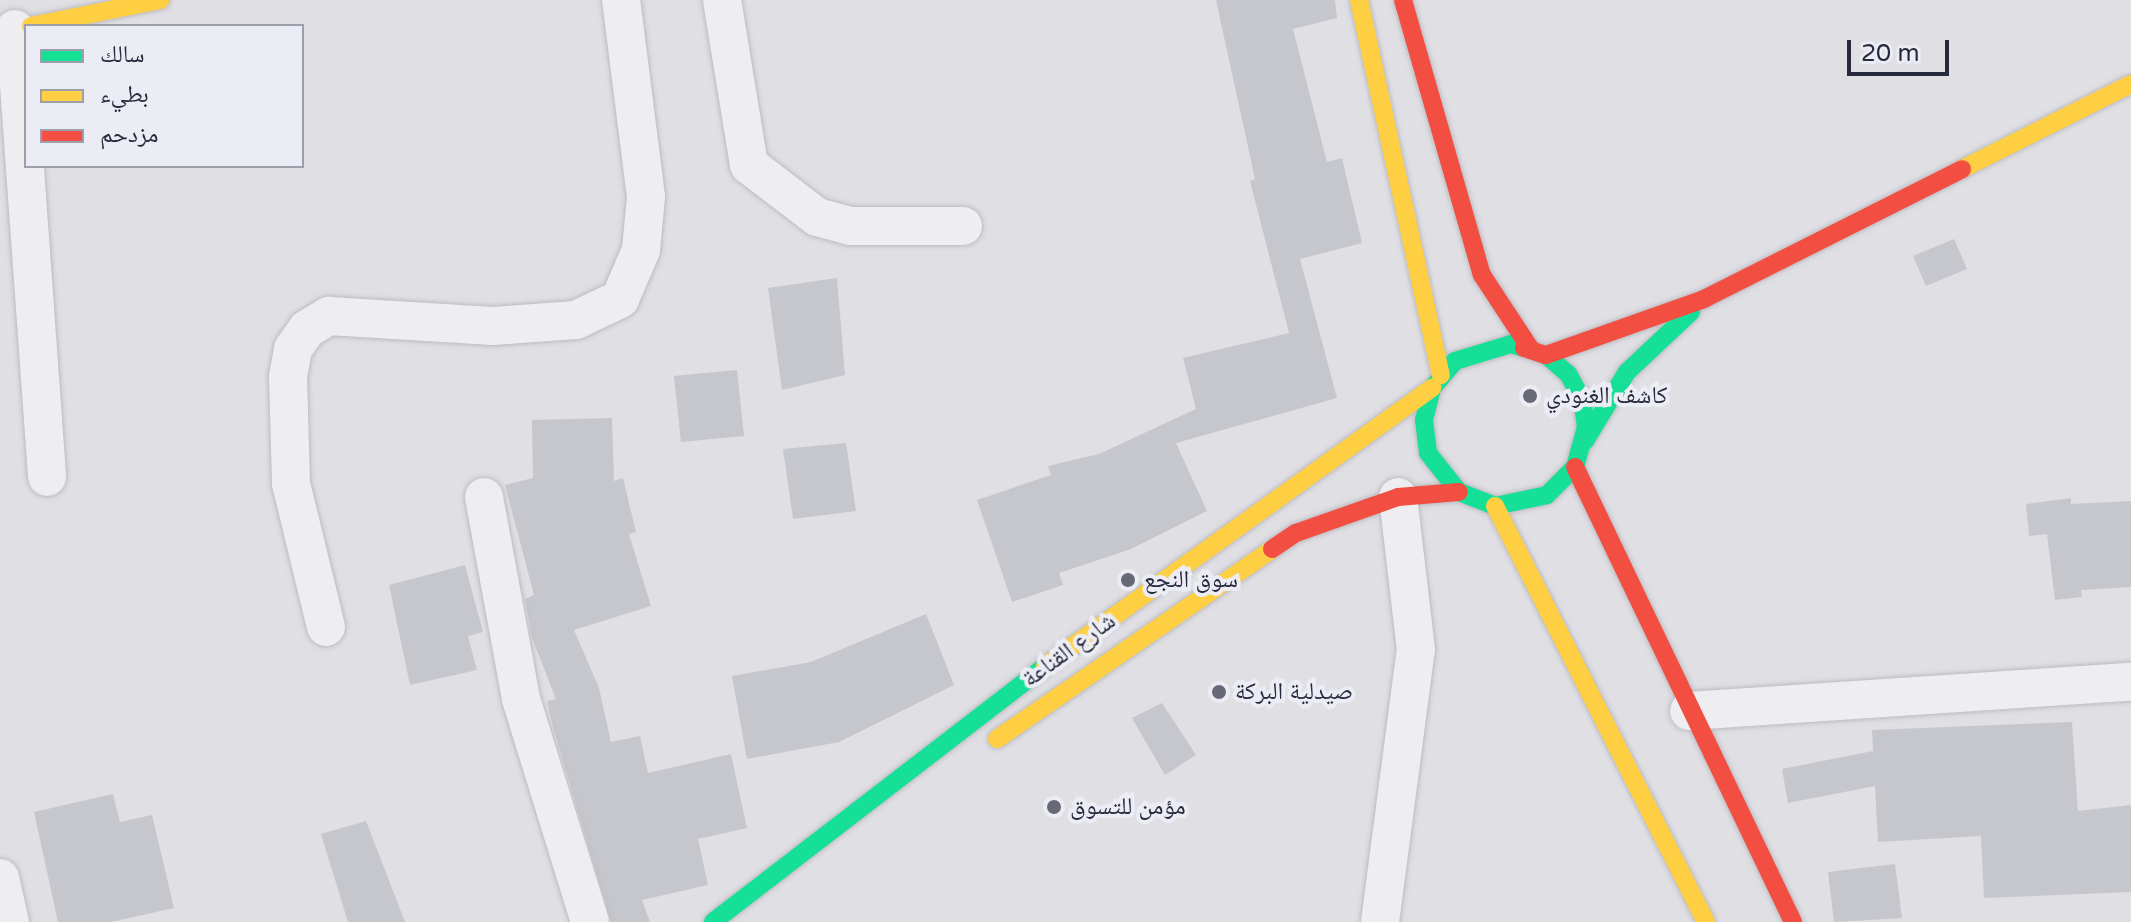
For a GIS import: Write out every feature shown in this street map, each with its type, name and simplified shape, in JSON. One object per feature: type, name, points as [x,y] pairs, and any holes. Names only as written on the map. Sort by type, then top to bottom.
[{"type":"street","points":[[42,24],[160,0]]},
{"type":"street","points":[[326,627],[291,483],[288,377],[293,349],[307,329],[329,316],[493,326],[576,320],[620,299],[641,250],[646,197],[621,0]]},
{"type":"street","points":[[722,0],[749,165],[817,217],[851,226],[963,226]]},
{"type":"street","points":[[1359,0],[1437,381],[1424,420],[1428,453],[1459,492],[1495,506],[1547,495],[1575,467],[1585,441],[1627,372],[1704,299]]},
{"type":"street","points":[[1403,0],[1482,275],[1538,352],[1568,374],[1582,399],[1585,441]]},
{"type":"street","points":[[18,29],[16,289],[47,477]]},
{"type":"street","points":[[1437,381],[1491,345],[1538,352],[1704,299],[2131,84]]},
{"type":"street","name":"شارع القناعة","points":[[713,922],[760,894],[1173,574],[1437,381]]},
{"type":"street","points":[[1575,467],[1689,711],[1793,922]]},
{"type":"street","name":"شارع القناعة","points":[[974,755],[1191,601],[1296,533],[1398,497],[1459,492]]},
{"type":"street","points":[[484,497],[521,699],[590,922]]},
{"type":"street","points":[[1380,922],[1416,650],[1398,497]]},
{"type":"street","points":[[1495,506],[1706,922]]},
{"type":"street","points":[[1173,574],[1191,601]]},
{"type":"street","points":[[1689,711],[2131,682]]},
{"type":"street","points":[[0,878],[10,922]]},
{"type":"building","points":[[1216,0],[1335,0],[1337,18],[1293,29],[1327,162],[1342,158],[1362,243],[1300,259],[1337,398],[1176,443],[1207,511],[1131,549],[1059,573],[1063,585],[1012,602],[977,500],[1051,475],[1048,466],[1099,454],[1196,409],[1183,358],[1289,333],[1250,181],[1255,179]]},
{"type":"building","points":[[1954,239],[1967,269],[1926,286],[1913,256]]},
{"type":"building","points":[[837,278],[845,375],[782,390],[768,288]]},
{"type":"building","points":[[737,370],[744,436],[681,442],[674,376]]},
{"type":"building","points":[[612,418],[614,481],[623,478],[636,532],[629,534],[651,606],[574,630],[599,688],[611,742],[640,736],[648,773],[731,754],[747,828],[698,839],[708,885],[642,900],[650,922],[611,922],[553,727],[547,701],[556,699],[532,638],[525,599],[534,595],[505,485],[533,478],[532,420]]},
{"type":"building","points":[[846,443],[856,511],[793,519],[783,449]]},
{"type":"building","points":[[2071,498],[2071,504],[2131,501],[2131,587],[2081,590],[2082,597],[2055,600],[2047,534],[2029,536],[2026,504]]},
{"type":"building","points":[[465,565],[483,632],[468,636],[477,670],[410,685],[389,585]]},
{"type":"building","points":[[926,614],[954,685],[839,742],[747,759],[732,676],[811,662]]},
{"type":"building","points":[[1162,703],[1196,755],[1165,775],[1132,718]]},
{"type":"building","points":[[2072,722],[2078,811],[2131,805],[2131,892],[1984,898],[1981,836],[1878,842],[1875,786],[1788,803],[1782,769],[1873,751],[1872,730]]},
{"type":"building","points":[[113,794],[120,822],[152,815],[174,908],[111,922],[58,922],[34,812]]},
{"type":"building","points":[[366,821],[405,922],[348,922],[321,834]]},
{"type":"building","points":[[1895,864],[1902,918],[1834,922],[1828,872]]},
{"type":"traffic: fast","points":[[1585,441],[1627,372],[1691,312]]},
{"type":"traffic: fast","points":[[1524,348],[1511,344],[1455,361],[1432,388],[1424,420],[1428,453],[1459,492],[1495,506],[1547,495],[1575,467],[1586,427],[1582,399],[1568,374],[1546,355]]},
{"type":"traffic: fast","points":[[713,922],[1045,666]]},
{"type":"traffic: slow","points":[[41,24],[160,0]]},
{"type":"traffic: slow","points":[[1359,0],[1441,375]]},
{"type":"traffic: slow","points":[[1962,169],[2131,84]]},
{"type":"traffic: slow","points":[[1045,666],[1432,388]]},
{"type":"traffic: slow","points":[[1495,506],[1706,922]]},
{"type":"traffic: slow","points":[[997,739],[1272,549]]},
{"type":"traffic: jam","points":[[1403,0],[1482,275],[1530,348]]},
{"type":"traffic: jam","points":[[1524,348],[1546,355],[1704,299],[1962,169]]},
{"type":"traffic: jam","points":[[1575,467],[1793,922]]},
{"type":"traffic: jam","points":[[1272,549],[1296,533],[1398,497],[1459,492]]},
{"type":"place","name":"كاشف الغنودي","points":[[1530,396]]},
{"type":"place","name":"سوق النجع","points":[[1128,580]]},
{"type":"place","name":"صيدلية البركة","points":[[1219,692]]},
{"type":"place","name":"مؤمن للتسوق","points":[[1054,807]]}]
